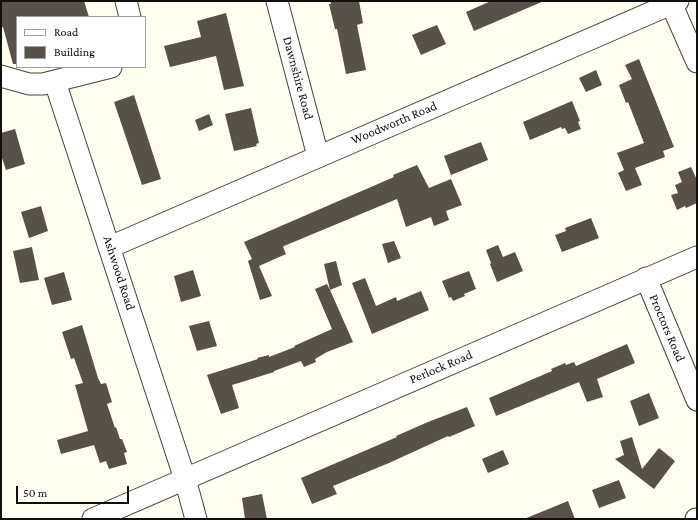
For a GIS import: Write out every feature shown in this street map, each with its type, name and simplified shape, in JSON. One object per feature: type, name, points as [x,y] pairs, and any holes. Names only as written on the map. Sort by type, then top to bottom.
[{"type":"street","points":[[126,1],[130,16]]},
{"type":"street","name":"Dawnshire Road","points":[[277,1],[318,156]]},
{"type":"street","points":[[673,2],[697,62]]},
{"type":"street","name":"Woodworth Road","points":[[110,247],[673,2]]},
{"type":"street","points":[[1,76],[29,84],[43,84],[107,68]]},
{"type":"street","name":"Ashwood Road","points":[[55,82],[185,479],[196,519]]},
{"type":"street","name":"Perlock Road","points":[[93,519],[697,257]]},
{"type":"street","name":"Proctors Road","points":[[646,278],[697,400]]},
{"type":"building","points":[[1,1],[84,1],[89,16],[16,16],[16,64],[13,64],[3,27],[1,28]]},
{"type":"building","points":[[330,1],[359,1],[363,23],[357,25],[366,70],[346,74],[337,29],[335,29],[329,4],[331,4]]},
{"type":"building","points":[[491,1],[544,1],[474,31],[466,12]]},
{"type":"building","points":[[226,13],[244,86],[224,90],[216,56],[170,67],[164,46],[201,37],[197,21]]},
{"type":"building","points":[[437,25],[446,44],[421,55],[412,35]]},
{"type":"building","points":[[639,59],[674,147],[663,151],[665,157],[635,168],[642,185],[626,191],[618,173],[624,170],[617,153],[644,143],[628,102],[626,103],[619,85],[632,79],[625,65]]},
{"type":"building","points":[[596,70],[602,85],[586,92],[579,78]]},
{"type":"building","points":[[134,95],[161,179],[142,185],[114,102]]},
{"type":"building","points":[[572,101],[580,121],[578,122],[581,129],[568,134],[565,128],[562,129],[561,127],[530,140],[523,122]]},
{"type":"building","points":[[251,108],[259,143],[256,144],[257,146],[234,151],[225,114]]},
{"type":"building","points":[[209,114],[213,125],[199,131],[195,120]]},
{"type":"building","points":[[15,129],[25,164],[6,170],[1,155],[1,133]]},
{"type":"building","points":[[481,142],[488,160],[451,175],[444,156]]},
{"type":"building","points":[[417,165],[429,188],[451,179],[462,205],[446,211],[449,220],[434,226],[431,217],[406,227],[397,199],[284,246],[283,247],[286,254],[259,266],[272,296],[260,300],[248,261],[252,259],[244,242],[394,177],[393,175]]},
{"type":"building","points":[[691,167],[697,180],[697,203],[677,210],[671,195],[678,193],[675,185],[682,182],[678,172]]},
{"type":"building","points":[[41,206],[48,231],[29,238],[21,212]]},
{"type":"building","points":[[591,218],[599,238],[562,252],[555,235],[566,231],[565,228]]},
{"type":"building","points":[[394,241],[401,258],[388,263],[382,244]]},
{"type":"building","points":[[498,245],[503,257],[515,252],[523,271],[497,282],[486,250]]},
{"type":"building","points":[[32,247],[39,280],[20,283],[13,251]]},
{"type":"building","points":[[336,261],[342,285],[330,290],[324,264]]},
{"type":"building","points":[[193,270],[201,296],[181,302],[174,276]]},
{"type":"building","points":[[469,271],[476,289],[453,301],[451,297],[449,298],[442,281]]},
{"type":"building","points":[[64,272],[72,300],[52,305],[44,278]]},
{"type":"building","points":[[365,278],[376,306],[396,297],[397,301],[421,291],[429,310],[372,334],[352,283]]},
{"type":"building","points":[[327,284],[353,342],[327,352],[315,359],[316,362],[304,367],[301,361],[274,372],[232,385],[239,408],[221,414],[207,375],[258,359],[257,358],[269,355],[269,357],[295,347],[294,346],[332,329],[315,289]]},
{"type":"building","points":[[209,321],[217,346],[197,351],[189,326]]},
{"type":"building","points":[[82,325],[98,378],[101,384],[106,383],[112,402],[107,404],[115,428],[116,427],[127,452],[124,453],[127,464],[109,469],[106,461],[100,463],[94,445],[61,454],[57,440],[88,431],[75,385],[83,383],[74,358],[71,359],[62,332]]},
{"type":"building","points":[[627,344],[635,363],[597,379],[603,397],[587,402],[579,382],[496,416],[489,398],[552,371],[551,369],[565,363],[566,365],[574,362],[576,366]]},
{"type":"building","points":[[649,393],[659,418],[639,426],[630,401]]},
{"type":"building","points":[[467,407],[475,426],[449,437],[448,436],[389,463],[333,486],[337,494],[312,504],[301,478],[397,437],[396,436],[428,422]]},
{"type":"building","points":[[632,437],[642,469],[659,448],[675,461],[654,489],[615,459],[624,455],[620,441]]},
{"type":"building","points":[[503,450],[509,464],[488,473],[482,459]]},
{"type":"building","points":[[619,480],[626,498],[599,508],[592,490]]},
{"type":"building","points":[[262,494],[267,519],[245,519],[242,498]]},
{"type":"building","points":[[568,501],[575,519],[524,519]]}]
